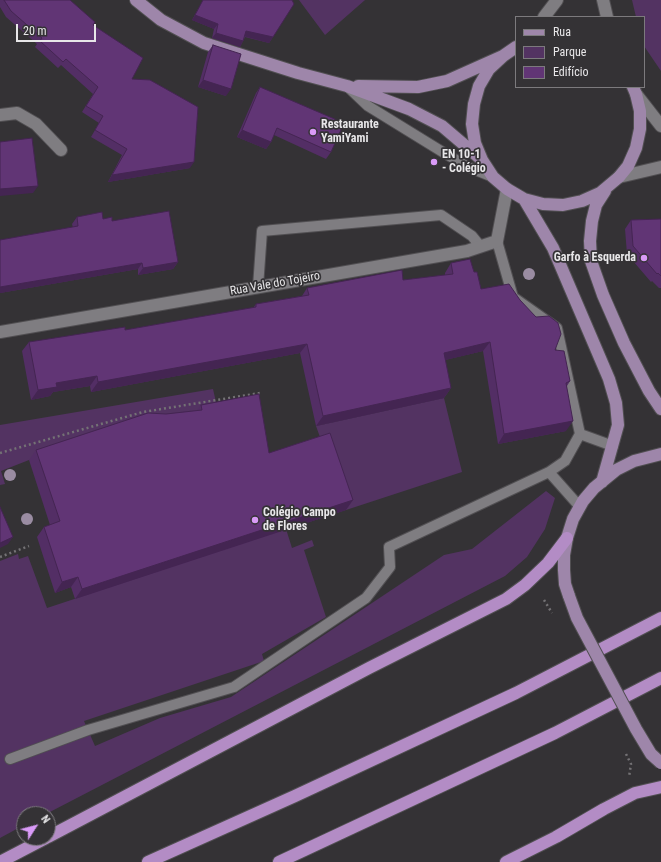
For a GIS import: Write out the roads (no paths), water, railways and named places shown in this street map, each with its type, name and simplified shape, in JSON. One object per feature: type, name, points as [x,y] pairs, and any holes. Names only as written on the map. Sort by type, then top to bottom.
[{"type":"highway","points":[[56,832],[370,668],[506,599],[525,585],[542,569],[567,538]]},
{"type":"highway","points":[[148,862],[295,796],[516,693],[661,618]]},
{"type":"highway","points":[[279,862],[555,734],[661,678]]},
{"type":"highway","points":[[506,862],[556,837],[635,793],[661,787]]},
{"type":"highway","points":[[0,862],[30,846]]},
{"type":"main road","points":[[136,0],[161,20],[204,43],[298,73],[347,86],[409,109],[442,126],[482,160]]},
{"type":"main road","points":[[347,86],[418,87],[447,81],[502,56],[515,48]]},
{"type":"main road","points":[[502,56],[489,69],[479,86],[474,104],[472,124],[475,143],[482,160],[493,176],[508,189],[524,199],[543,204],[563,205],[582,202],[608,187],[628,166],[636,148],[640,129],[640,112],[635,90]]},
{"type":"main road","points":[[608,187],[596,205],[590,241],[591,261],[603,295],[624,343],[649,392],[661,409]]},
{"type":"main road","points":[[524,199],[553,248],[609,379],[616,403],[618,425],[602,482]]},
{"type":"main road","points":[[661,454],[634,460],[616,470],[594,488],[580,507],[574,519],[567,538],[564,555],[565,584],[577,618],[636,729],[651,754],[661,763]]},
{"type":"street","points":[[545,16],[557,0]]},
{"type":"street","points":[[603,0],[607,16]]},
{"type":"street","points":[[635,90],[661,126]]},
{"type":"street","points":[[0,114],[17,113],[36,124],[61,150]]},
{"type":"street","points":[[619,176],[661,167]]},
{"type":"street","points":[[497,240],[508,189]]},
{"type":"street","name":"Rua Vale do Tojeiro","points":[[0,332],[467,251],[497,240]]},
{"type":"lane","points":[[347,86],[368,106],[468,167],[493,176]]},
{"type":"lane","points":[[258,287],[262,231],[441,215],[472,236],[481,246]]},
{"type":"lane","points":[[10,759],[88,730],[234,687],[366,598],[390,567],[389,547],[549,472],[566,461],[580,434],[557,328],[513,296],[497,240]]},
{"type":"lane","points":[[580,434],[613,446]]},
{"type":"lane","points":[[549,472],[580,507]]},
{"type":"place","name":"Restaurante YamiYami","points":[[313,132]]},
{"type":"place","name":"EN 10-1 - Colégio","points":[[434,162]]},
{"type":"place","name":"Garfo à Esquerda","points":[[644,258]]},
{"type":"place","name":"Colégio Campo de Flores","points":[[255,520]]}]
